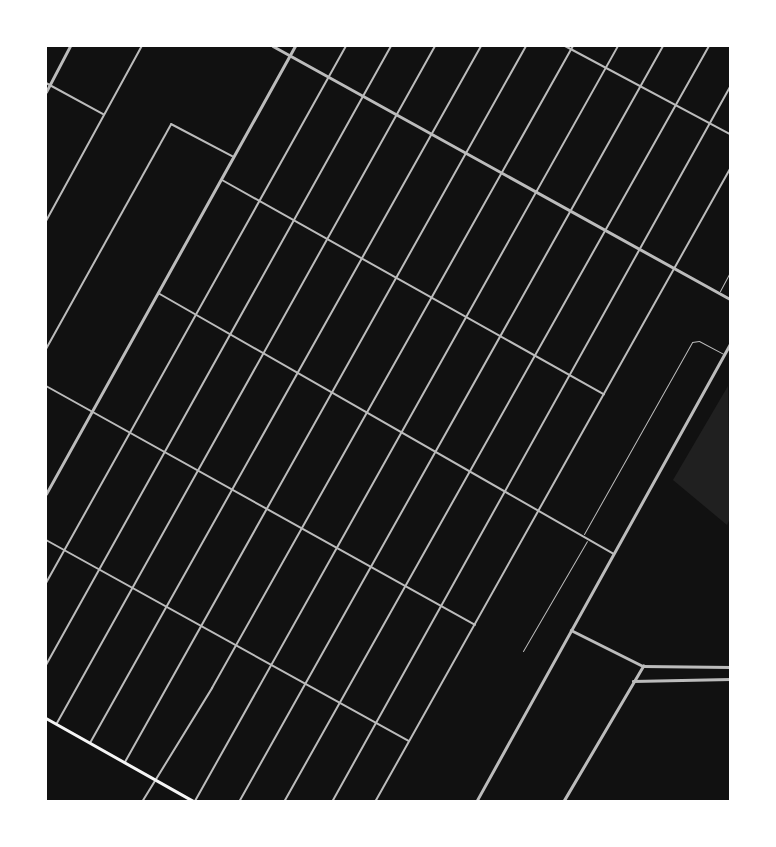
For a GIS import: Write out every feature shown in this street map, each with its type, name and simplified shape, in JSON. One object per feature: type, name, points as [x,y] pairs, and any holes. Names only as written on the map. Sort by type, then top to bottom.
[{"type":"main road","points":[[46,718],[195,801]]},
{"type":"street","points":[[46,92],[47,84],[71,46]]},
{"type":"street","points":[[46,221],[142,46]]},
{"type":"street","points":[[273,46],[730,299]]},
{"type":"street","points":[[46,494],[295,46]]},
{"type":"street","points":[[46,583],[346,46]]},
{"type":"street","points":[[46,665],[391,46]]},
{"type":"street","points":[[56,724],[436,46]]},
{"type":"street","points":[[90,743],[481,46]]},
{"type":"street","points":[[125,762],[526,46]]},
{"type":"street","points":[[565,46],[572,47],[730,134]]},
{"type":"street","points":[[195,801],[618,46]]},
{"type":"street","points":[[239,802],[663,46]]},
{"type":"street","points":[[284,802],[709,46]]},
{"type":"street","points":[[142,802],[159,781],[236,646],[572,47]]},
{"type":"street","points":[[47,84],[104,115]]},
{"type":"street","points":[[332,802],[438,606],[730,87]]},
{"type":"street","points":[[46,349],[171,124],[233,157]]},
{"type":"street","points":[[375,802],[730,169]]},
{"type":"street","points":[[221,179],[293,222],[604,394]]},
{"type":"street","points":[[157,292],[614,554]]},
{"type":"street","points":[[476,802],[730,344]]},
{"type":"street","points":[[46,386],[475,625]]},
{"type":"street","points":[[46,540],[408,741]]},
{"type":"street","points":[[571,630],[631,663],[643,666],[730,667]]},
{"type":"street","points":[[631,663],[644,678]]},
{"type":"street","points":[[563,802],[630,683],[643,666]]},
{"type":"street","points":[[630,683],[644,678],[730,680]]},
{"type":"lane","points":[[719,293],[730,272]]},
{"type":"lane","points":[[582,536],[692,342],[699,341],[725,355]]},
{"type":"lane","points":[[523,651],[588,539]]},
{"type":"shaded area","points":[[728,386],[730,518],[727,525],[673,480]]}]
